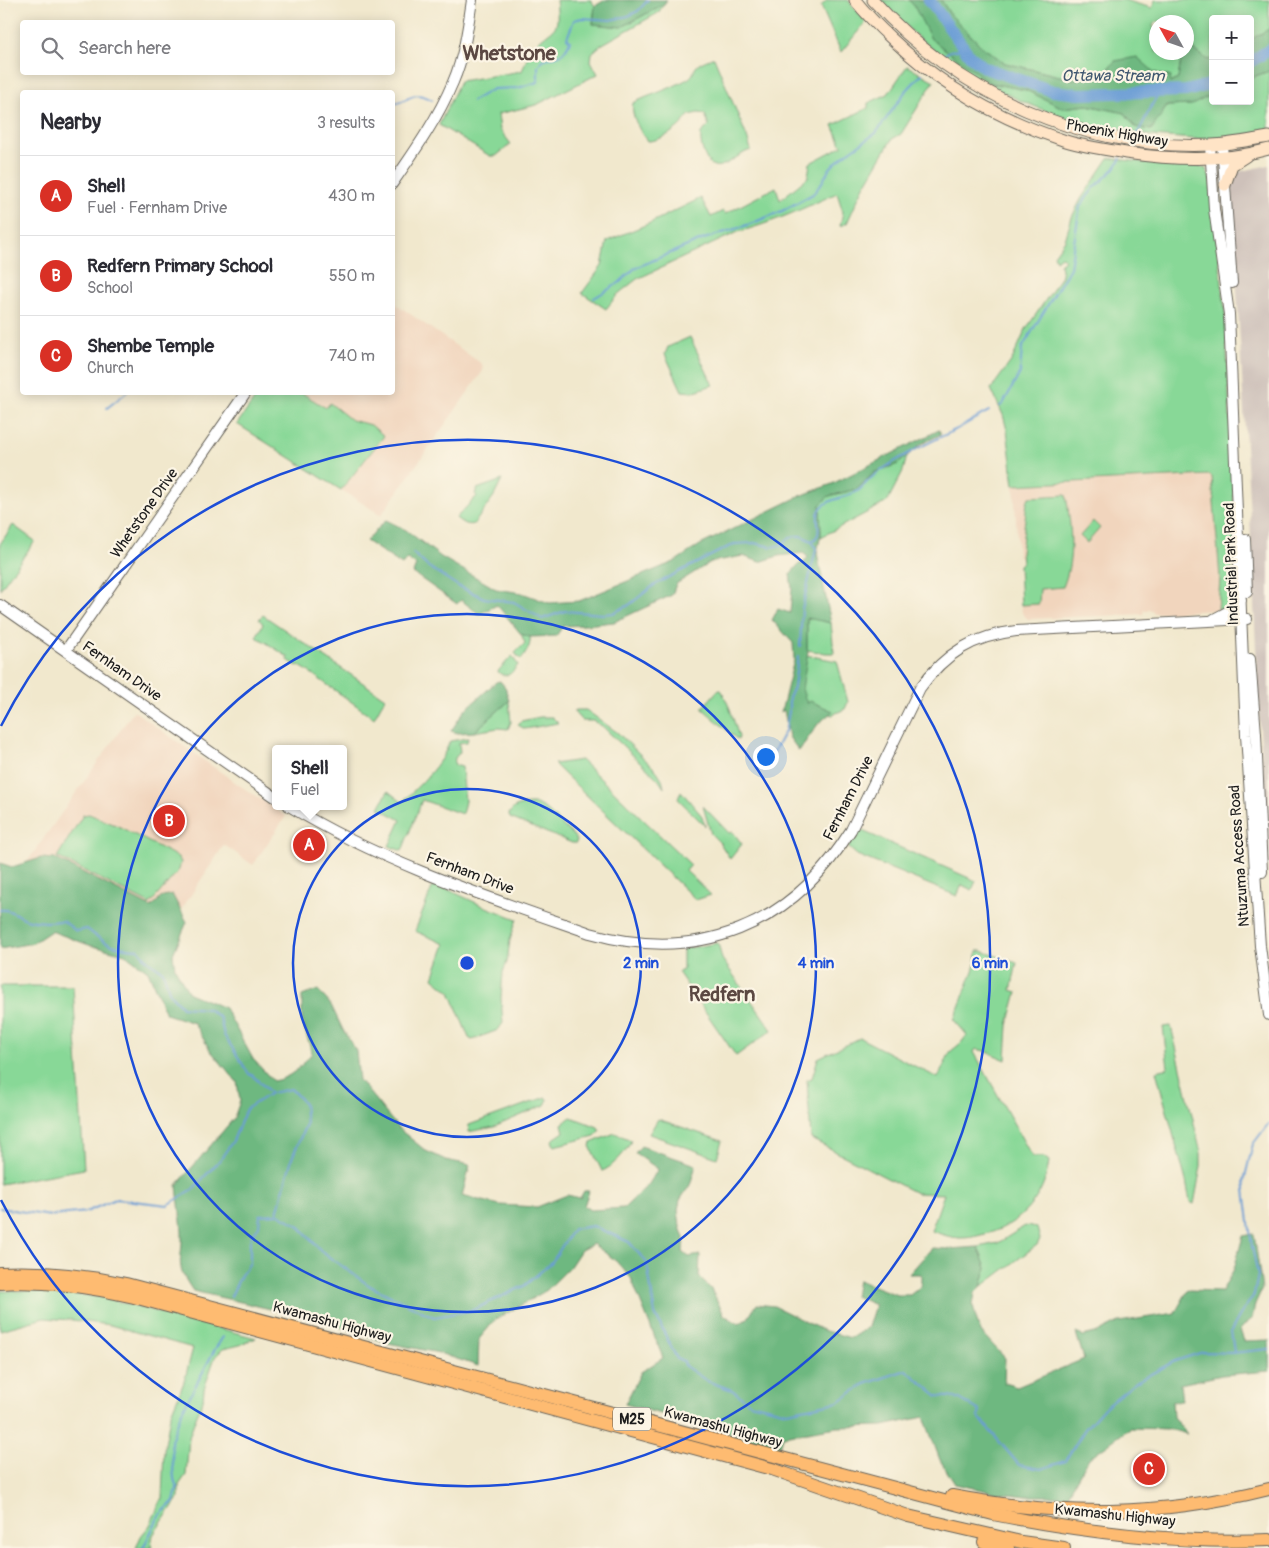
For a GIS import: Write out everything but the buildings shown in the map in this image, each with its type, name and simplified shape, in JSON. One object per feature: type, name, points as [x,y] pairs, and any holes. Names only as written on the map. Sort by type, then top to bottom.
[{"type":"main road","name":"Phoenix Highway","points":[[855,0],[881,29],[906,52],[928,70],[968,97],[1015,122],[1064,141],[1154,157],[1183,159],[1217,157],[1269,149]]},
{"type":"main road","name":"Phoenix Highway","points":[[873,0],[904,32],[938,60],[979,88],[1015,106],[1072,127],[1157,143],[1216,144],[1269,137]]},
{"type":"main road","points":[[1225,185],[1232,165],[1257,152]]},
{"type":"main road","name":"Kwamashu Highway","points":[[0,1273],[46,1272],[92,1277],[126,1284],[993,1514],[1088,1531],[1186,1539],[1269,1540]]},
{"type":"main road","name":"Kwamashu Highway","points":[[0,1284],[35,1282],[69,1284],[134,1297],[772,1469],[908,1516],[1021,1542],[1064,1548]]},
{"type":"main road","points":[[864,1480],[1000,1505],[1075,1512],[1117,1512],[1172,1508],[1231,1499],[1269,1489]]},
{"type":"main road","points":[[908,1516],[950,1532],[1008,1548]]},
{"type":"street","points":[[395,180],[433,123],[454,81],[465,42],[472,0]]},
{"type":"street","name":"Industrial Park Road","points":[[1216,144],[1214,209],[1229,314],[1241,600],[1256,734],[1258,803],[1269,983]]},
{"type":"street","name":"Industrial Park Road","points":[[1217,157],[1225,185],[1235,326],[1247,570],[1244,619],[1244,696]]},
{"type":"street","name":"Whetstone Drive","points":[[66,650],[244,395]]},
{"type":"street","points":[[1210,621],[1231,610],[1241,600]]},
{"type":"street","name":"Fernham Drive","points":[[0,605],[272,795]]},
{"type":"street","name":"Fernham Drive","points":[[296,810],[348,840],[374,852],[590,933],[611,939],[642,944],[681,943],[702,940],[738,929],[764,917],[790,900],[822,871],[851,830],[920,688],[931,673],[961,647],[986,636],[1016,631],[1244,619]]},
{"type":"street","name":"Ntuzuma Access Road","points":[[1244,696],[1260,946],[1269,1014]]},
{"type":"shaded area","points":[[1269,165],[1269,885],[1231,185],[1233,178],[1238,172]]},
{"type":"shaded area","points":[[395,303],[482,364],[483,371],[381,515],[238,424],[258,395],[395,395]]},
{"type":"shaded area","points":[[1209,475],[1212,477],[1220,578],[1218,610],[1154,613],[1152,610],[1144,610],[1143,614],[1028,619],[1022,613],[1019,565],[1022,563],[1022,558],[1018,555],[1014,485]]},
{"type":"shaded area","points":[[134,711],[272,807],[272,810],[277,810],[286,816],[253,865],[224,845],[167,931],[27,862]]},
{"type":"green space","points":[[556,0],[591,0],[595,6],[593,24],[622,27],[664,4],[658,13],[601,45],[592,53],[591,61],[598,74],[536,105],[498,114],[500,130],[511,144],[496,156],[490,156],[439,125],[460,81],[522,71],[532,49],[556,24]]},
{"type":"green space","points":[[605,0],[667,0],[664,4],[622,27],[593,24],[595,6]]},
{"type":"green space","points":[[827,0],[848,0],[866,22],[841,52],[821,6]]},
{"type":"green space","points":[[881,0],[909,0],[990,83],[1026,90],[1063,108],[1087,105],[1125,113],[1135,127],[1151,130],[1167,106],[1190,105],[1209,96],[1209,105],[1254,105],[1254,77],[1269,71],[1269,131],[1208,140],[1153,136],[1100,128],[1059,116],[1021,101],[982,82],[949,62],[914,34]]},
{"type":"green space","points":[[909,0],[941,0],[950,14],[981,46],[1005,63],[1072,79],[1102,77],[1115,61],[1137,57],[1154,72],[1171,77],[1170,83],[1178,79],[1181,60],[1194,60],[1194,50],[1209,60],[1209,96],[1192,105],[1167,106],[1151,130],[1135,127],[1125,113],[1087,105],[1063,108],[1026,90],[990,83],[931,39]]},
{"type":"green space","points":[[941,0],[1124,0],[1152,8],[1155,0],[1269,0],[1269,29],[1254,38],[1254,15],[1209,15],[1208,60],[1194,49],[1194,15],[1149,15],[1149,60],[1181,60],[1178,79],[1169,84],[1170,77],[1115,61],[1102,77],[1072,79],[1005,63],[981,46],[950,14]]},
{"type":"green space","points":[[1269,29],[1269,71],[1254,77],[1254,60],[1254,38]]},
{"type":"green space","points":[[714,57],[751,150],[720,166],[709,163],[702,148],[701,133],[709,126],[705,114],[689,115],[671,133],[659,139],[647,141],[636,123],[632,107],[633,103],[687,79],[698,65]]},
{"type":"green space","points":[[907,66],[934,81],[901,134],[892,139],[863,188],[847,223],[840,226],[843,212],[837,193],[776,220],[738,232],[637,279],[618,294],[606,309],[582,293],[602,266],[607,241],[650,223],[701,198],[711,217],[723,211],[725,214],[776,187],[780,200],[808,177],[810,163],[842,146],[833,125],[868,108],[868,103],[888,94]]},
{"type":"green space","points":[[1109,158],[1172,166],[1199,166],[1206,169],[1210,177],[1225,310],[1236,544],[1232,565],[1235,596],[1231,605],[1226,608],[1218,610],[1220,578],[1212,477],[1209,475],[1014,485],[1007,430],[1003,415],[991,389],[1012,360],[1026,329],[1062,276],[1060,264],[1065,260],[1061,256],[1056,260],[1054,255],[1065,240],[1072,217],[1081,199]]},
{"type":"green space","points":[[690,337],[713,385],[692,392],[682,391],[665,354],[668,347]]},
{"type":"green space","points":[[258,395],[305,395],[326,408],[330,403],[351,420],[371,425],[384,436],[341,490],[237,424]]},
{"type":"green space","points":[[939,430],[941,434],[921,444],[898,464],[875,472],[857,489],[829,496],[820,505],[821,534],[817,553],[831,623],[807,618],[808,651],[802,689],[807,704],[810,701],[833,711],[818,724],[799,751],[789,737],[784,710],[781,712],[794,660],[793,643],[772,620],[778,609],[790,613],[792,589],[790,574],[799,564],[804,563],[808,557],[803,553],[778,556],[760,562],[743,556],[711,562],[676,584],[672,595],[614,622],[563,626],[556,636],[530,637],[521,634],[497,605],[479,614],[461,600],[457,604],[413,573],[416,565],[407,559],[402,565],[366,541],[386,520],[406,530],[441,557],[496,589],[522,593],[549,603],[579,601],[674,562],[700,545],[800,496],[832,484]]},
{"type":"green space","points":[[907,456],[903,471],[887,502],[821,537],[820,505],[829,496],[857,489],[875,472],[898,464]]},
{"type":"green space","points":[[502,480],[494,496],[474,524],[464,524],[456,518],[477,496],[475,494],[477,489]]},
{"type":"green space","points":[[1066,495],[1071,553],[1063,587],[1040,589],[1039,604],[1021,605],[1019,565],[1022,562],[1021,553],[1029,497]]},
{"type":"green space","points":[[1093,521],[1100,528],[1087,543],[1080,536]]},
{"type":"green space","points":[[13,525],[35,541],[0,589],[0,544]]},
{"type":"green space","points":[[263,615],[385,698],[374,718],[308,671],[288,660],[288,657],[257,638],[263,624],[259,619]]},
{"type":"green space","points":[[807,617],[831,623],[834,653],[807,650]]},
{"type":"green space","points":[[521,634],[530,637],[530,643],[521,660],[515,653],[525,643]]},
{"type":"green space","points":[[806,655],[837,661],[848,702],[845,709],[832,715],[808,705],[801,692]]},
{"type":"green space","points":[[512,656],[518,665],[514,670],[507,675],[498,672],[499,670]]},
{"type":"green space","points":[[500,681],[505,687],[509,701],[474,732],[458,733],[451,731],[464,711],[496,682]]},
{"type":"green space","points":[[719,689],[722,691],[730,709],[739,737],[738,740],[702,708]]},
{"type":"green space","points":[[509,701],[511,722],[508,729],[498,728],[474,732]]},
{"type":"green space","points":[[586,710],[618,733],[657,771],[662,779],[664,788],[658,779],[602,726],[593,721],[582,721],[573,711]]},
{"type":"green space","points":[[540,717],[552,717],[558,723],[525,729],[518,725],[521,721]]},
{"type":"green space","points":[[468,738],[467,742],[459,743],[460,752],[455,758],[454,765],[462,767],[465,801],[462,814],[422,800],[402,851],[389,846],[401,820],[379,808],[388,791],[402,802],[436,767],[450,741]]},
{"type":"green space","points":[[581,760],[691,865],[686,871],[711,895],[696,900],[554,764]]},
{"type":"green space","points":[[681,791],[702,816],[705,826],[678,799]]},
{"type":"green space","points":[[536,804],[543,807],[574,836],[577,841],[576,843],[510,818],[509,814],[517,806]]},
{"type":"green space","points":[[703,806],[729,833],[733,832],[742,844],[730,859],[720,843],[711,834]]},
{"type":"green space","points":[[89,814],[118,826],[178,857],[181,862],[179,870],[150,904],[57,857],[83,815]]},
{"type":"green space","points":[[858,829],[976,881],[972,890],[962,885],[957,896],[857,855],[848,847]]},
{"type":"green space","points":[[41,858],[56,859],[151,907],[163,896],[172,894],[187,922],[173,954],[175,968],[189,993],[225,1008],[253,1059],[273,1081],[291,1074],[312,1053],[302,1020],[302,996],[318,990],[331,1005],[356,1051],[359,1080],[399,1129],[426,1151],[446,1160],[470,1165],[462,1196],[500,1205],[537,1207],[567,1195],[580,1198],[584,1191],[589,1191],[584,1206],[590,1210],[624,1208],[649,1184],[658,1169],[635,1153],[641,1146],[696,1165],[690,1185],[680,1200],[678,1210],[680,1227],[684,1238],[683,1252],[689,1257],[700,1255],[699,1277],[712,1290],[724,1315],[739,1324],[748,1318],[757,1304],[774,1306],[822,1330],[851,1338],[868,1327],[875,1305],[855,1296],[858,1280],[897,1295],[910,1295],[921,1286],[921,1274],[909,1274],[932,1248],[978,1247],[986,1268],[981,1287],[975,1293],[973,1305],[975,1315],[981,1332],[1005,1358],[1004,1383],[1017,1387],[1084,1359],[1076,1333],[1083,1336],[1099,1332],[1119,1322],[1175,1313],[1188,1290],[1222,1291],[1234,1269],[1243,1236],[1254,1234],[1262,1289],[1255,1304],[1252,1319],[1240,1330],[1244,1341],[1269,1340],[1269,1371],[1222,1375],[1180,1384],[1182,1401],[1172,1401],[1173,1417],[1187,1434],[1169,1429],[1130,1428],[1089,1458],[1067,1496],[1027,1496],[992,1492],[955,1484],[940,1460],[924,1417],[883,1426],[837,1427],[783,1436],[779,1450],[712,1428],[625,1404],[641,1372],[663,1358],[631,1278],[615,1260],[593,1244],[581,1250],[569,1268],[547,1290],[495,1320],[479,1339],[478,1366],[439,1353],[388,1343],[322,1321],[193,1291],[183,1274],[180,1262],[182,1232],[177,1185],[234,1118],[240,1101],[237,1082],[210,1050],[194,1023],[166,1014],[148,971],[125,954],[89,945],[51,931],[33,943],[0,949],[0,863],[12,867]]},
{"type":"green space","points":[[434,883],[517,919],[503,972],[501,998],[503,1023],[498,1030],[472,1040],[469,1038],[450,992],[433,978],[445,944],[415,931]]},
{"type":"green space","points":[[718,943],[722,959],[772,1030],[736,1056],[678,972],[683,970],[683,949]]},
{"type":"green space","points":[[977,951],[1017,963],[1011,990],[1017,992],[1008,1025],[1006,1060],[985,1051],[976,1049],[974,1052],[1030,1153],[1033,1157],[1044,1157],[1049,1161],[1042,1187],[1035,1199],[1018,1218],[1007,1226],[994,1231],[973,1237],[957,1238],[931,1231],[944,1194],[916,1193],[811,1139],[807,1080],[812,1078],[818,1058],[860,1038],[938,1078],[950,1052],[967,1035],[954,1020],[976,963]]},
{"type":"green space","points":[[0,986],[73,986],[84,1169],[0,1184]]},
{"type":"green space","points":[[1171,1026],[1201,1153],[1201,1166],[1194,1204],[1190,1202],[1156,1071],[1168,1068],[1163,1027]]},
{"type":"green space","points":[[546,1097],[548,1099],[545,1105],[494,1127],[468,1132],[469,1125]]},
{"type":"green space","points":[[571,1117],[598,1127],[600,1131],[595,1136],[554,1146],[552,1140],[564,1132],[562,1124]]},
{"type":"green space","points":[[658,1119],[722,1141],[717,1158],[649,1134]]},
{"type":"green space","points":[[615,1133],[631,1140],[630,1144],[620,1158],[602,1171],[590,1146],[591,1143]]},
{"type":"green space","points":[[1025,1226],[1037,1228],[1040,1239],[1037,1245],[981,1287],[986,1268],[978,1247],[998,1243]]},
{"type":"green space","points":[[0,1291],[39,1291],[101,1297],[256,1338],[240,1345],[223,1349],[215,1357],[204,1389],[203,1400],[189,1438],[186,1475],[179,1485],[179,1497],[153,1535],[152,1548],[136,1548],[141,1536],[150,1525],[162,1498],[164,1450],[170,1416],[184,1382],[193,1348],[110,1325],[72,1320],[44,1318],[0,1330]]},
{"type":"waterway","points":[[472,101],[493,89],[518,88],[538,82],[538,66],[542,60],[559,55],[565,50],[570,41],[567,38],[574,20],[582,18],[611,20],[628,16],[638,11],[648,0]]},
{"type":"waterway","name":"Ottawa Stream","points":[[929,0],[970,56],[985,68],[1053,91],[1079,94],[1186,91],[1209,85]]},
{"type":"waterway","points":[[943,56],[950,51],[964,49]]},
{"type":"waterway","name":"Ottawa Stream","points":[[1253,60],[1269,50]]},
{"type":"waterway","points":[[594,298],[619,283],[635,268],[704,239],[782,211],[813,194],[830,168],[843,156],[876,133],[905,92],[922,74]]},
{"type":"waterway","points":[[1137,134],[1160,92]]},
{"type":"waterway","points":[[395,104],[415,95],[432,100]]},
{"type":"waterway","points":[[1000,406],[1003,404],[1020,373],[1022,348],[1070,268],[1080,206],[1094,188],[1115,168],[1121,158]]},
{"type":"waterway","points":[[107,408],[123,395]]},
{"type":"waterway","points":[[800,646],[802,609],[816,549],[812,541],[818,533],[818,513],[821,508],[831,501],[855,492],[895,461],[914,450],[989,411]]},
{"type":"waterway","points":[[413,553],[427,566],[458,586],[484,598],[514,602],[542,619],[565,611],[613,613],[629,605],[653,586],[734,544],[754,543],[772,547],[781,545],[795,536],[801,536],[812,541]]},
{"type":"waterway","points":[[771,757],[785,731],[789,712],[789,698],[794,687],[798,657]]},
{"type":"waterway","points":[[0,910],[10,911],[35,921],[63,921],[76,931],[87,929],[110,944],[122,948],[138,949],[148,961],[163,971],[170,994],[182,1007],[208,1009],[220,1018],[224,1035],[249,1074],[271,1093]]},
{"type":"waterway","points":[[0,1208],[50,1216],[86,1212],[116,1199],[168,1205],[193,1189],[219,1161],[233,1141],[246,1109],[271,1093],[291,1089],[304,1103],[306,1124],[292,1158],[277,1213],[298,1225],[322,1252],[370,1286],[434,1317],[473,1310],[524,1286],[552,1262],[573,1229],[593,1226],[629,1242],[647,1263],[655,1314],[677,1359],[684,1361],[685,1366],[707,1381],[732,1390],[750,1403],[787,1412],[838,1402],[865,1384],[906,1370],[938,1396],[958,1398],[980,1411],[978,1416],[1019,1465],[1041,1469],[1065,1461],[1085,1429],[1105,1407],[1136,1382],[1175,1361],[1203,1352],[1232,1353],[1269,1349]]},
{"type":"waterway","points":[[1234,1352],[1231,1331],[1254,1295],[1258,1275],[1252,1247],[1244,1181],[1253,1144],[1269,1123]]},
{"type":"waterway","points":[[231,1296],[241,1275],[250,1263],[250,1241],[259,1226],[260,1215],[277,1214]]},
{"type":"waterway","points":[[143,1548],[159,1516],[174,1501],[177,1488],[174,1479],[171,1441],[181,1413],[223,1337]]},
{"type":"place","name":"Redfern Primary School","points":[[169,821]]},
{"type":"place","name":"Shell","points":[[309,845]]},
{"type":"place","name":"Shembe Temple","points":[[1149,1469]]},
{"type":"district","name":"Whetstone","points":[[509,53]]},
{"type":"district","name":"Redfern","points":[[722,994]]}]
